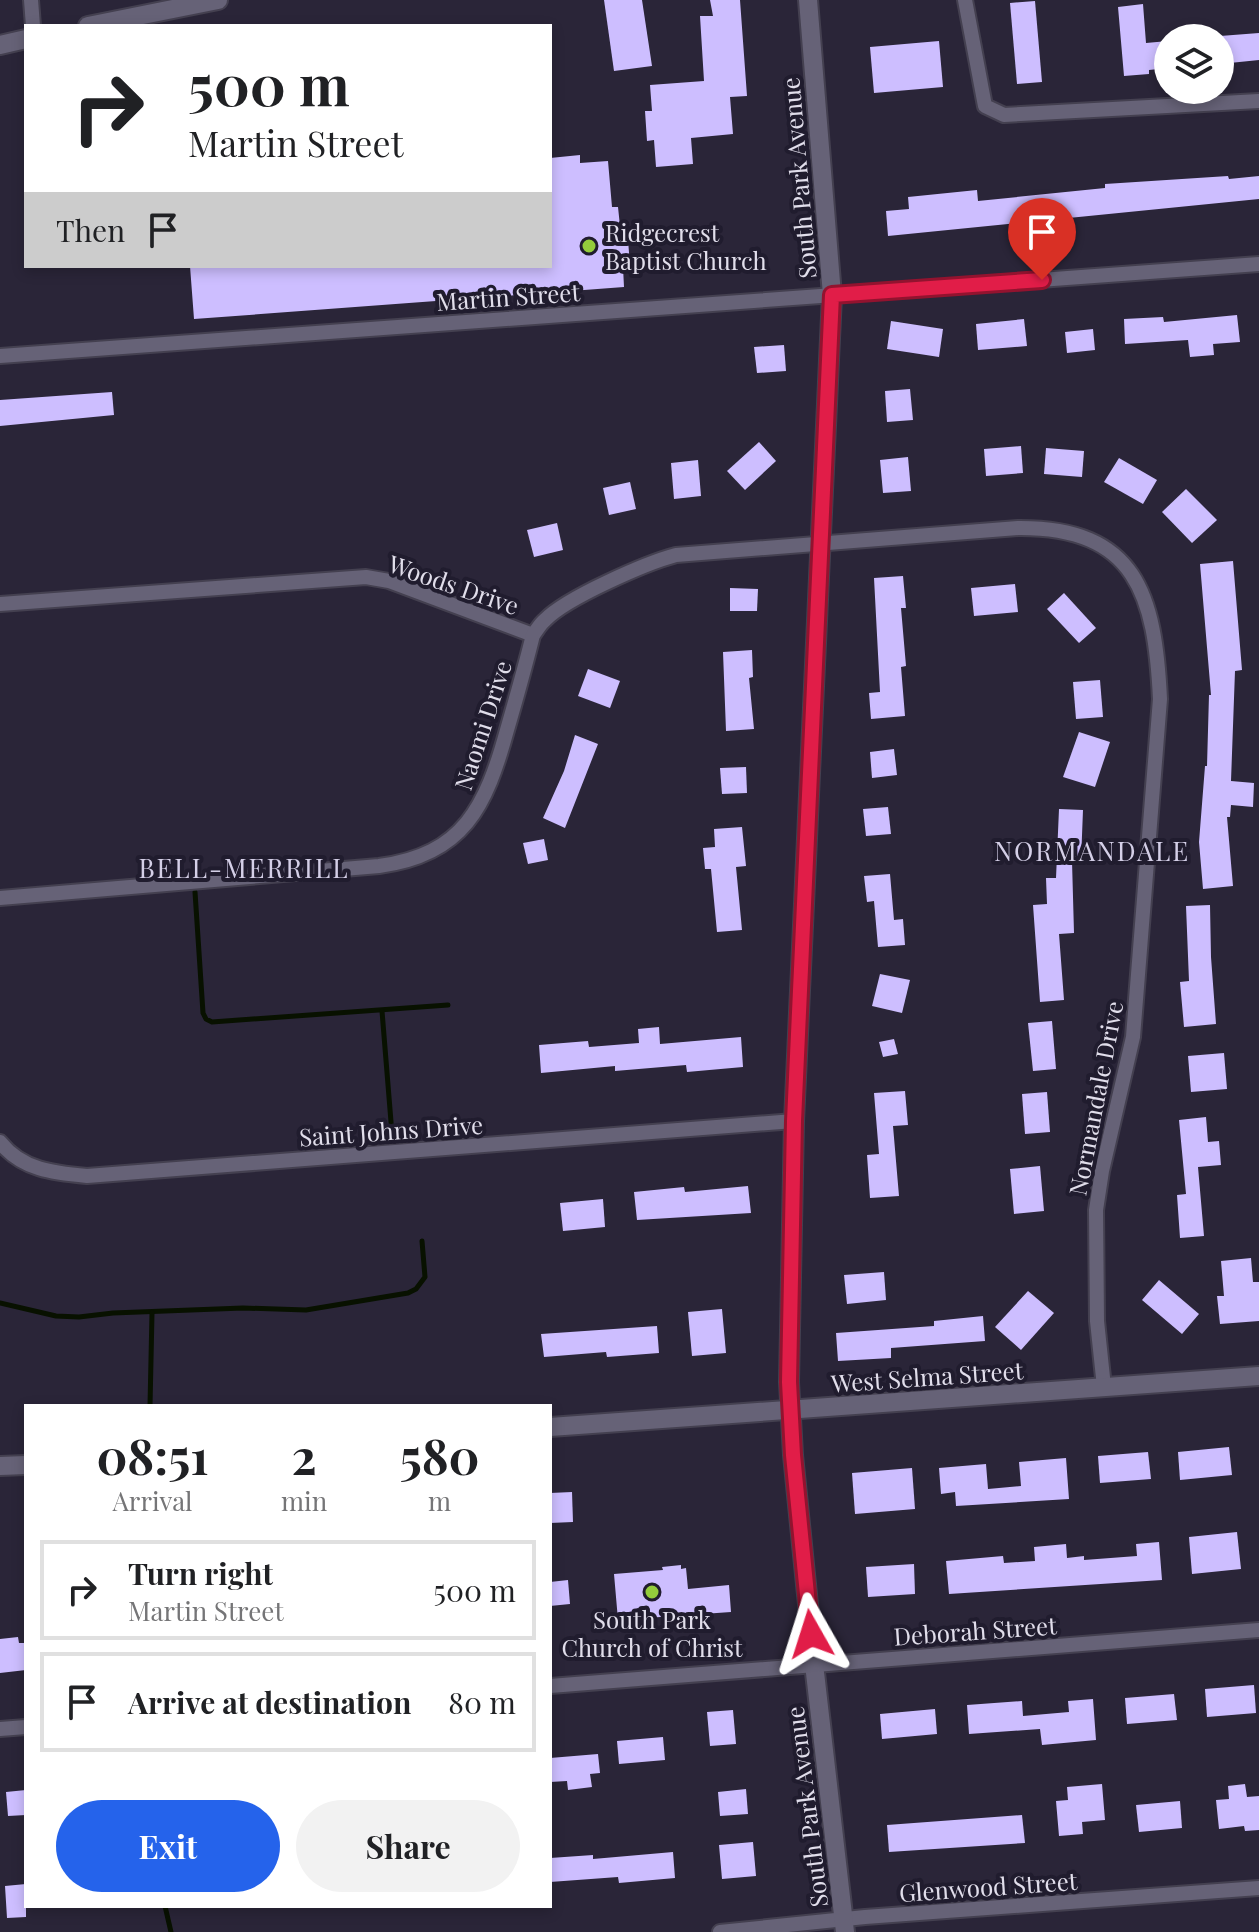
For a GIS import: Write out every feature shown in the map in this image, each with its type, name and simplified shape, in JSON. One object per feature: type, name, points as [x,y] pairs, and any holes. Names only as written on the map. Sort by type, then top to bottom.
[{"type":"street","points":[[31,0],[33,24]]},
{"type":"street","points":[[98,24],[218,0]]},
{"type":"street","name":"South Park Avenue","points":[[808,0],[832,295],[794,1121],[790,1410],[814,1664],[844,1926]]},
{"type":"street","points":[[965,0],[985,106],[1004,115],[1259,101]]},
{"type":"street","points":[[0,45],[24,39]]},
{"type":"street","name":"Martin Street","points":[[0,356],[1259,264]]},
{"type":"street","name":"Normandale Drive","points":[[821,542],[1018,528],[1041,527],[1063,531],[1102,545],[1121,560],[1138,581],[1148,606],[1158,653],[1160,699],[1138,991],[1133,1037],[1096,1210],[1097,1321],[1104,1387]]},
{"type":"street","name":"Woods Drive","points":[[0,604],[366,577],[389,581],[533,635],[546,618],[584,594],[659,559],[821,542]]},
{"type":"street","name":"Naomi Drive","points":[[0,898],[379,866],[421,858],[441,847],[459,831],[485,796],[495,771],[533,635]]},
{"type":"street","name":"Saint Johns Drive","points":[[0,1142],[16,1159],[35,1168],[57,1174],[87,1176],[794,1121]]},
{"type":"street","name":"West Selma Street","points":[[552,1427],[1259,1376]]},
{"type":"street","points":[[0,1466],[24,1465]]},
{"type":"street","name":"Deborah Street","points":[[552,1686],[1259,1630]]},
{"type":"street","points":[[0,1729],[24,1727]]},
{"type":"street","name":"Glenwood Street","points":[[720,1932],[844,1926],[1259,1888]]},
{"type":"building","points":[[604,0],[642,0],[652,66],[614,71]]},
{"type":"building","points":[[710,0],[740,0],[747,96],[730,97],[733,134],[691,138],[693,164],[656,167],[654,140],[647,141],[645,111],[652,111],[650,85],[704,81],[700,16],[713,16]]},
{"type":"building","points":[[1035,1],[1042,82],[1017,84],[1010,3]]},
{"type":"building","points":[[1143,4],[1146,43],[1154,42],[1154,69],[1149,70],[1149,74],[1124,76],[1118,7]]},
{"type":"building","points":[[1259,33],[1259,60],[1234,63],[1234,35]]},
{"type":"building","points":[[939,41],[943,87],[874,93],[870,47]]},
{"type":"building","name":"Ridgecrest Baptist Church","points":[[580,155],[580,163],[608,161],[612,207],[618,207],[620,226],[627,226],[630,266],[623,267],[624,287],[194,319],[190,268],[552,268],[552,158]]},
{"type":"building","points":[[1228,176],[1229,179],[1259,176],[1259,199],[888,236],[886,211],[909,209],[908,197],[977,190],[978,201],[1105,188],[1105,184]]},
{"type":"building","points":[[1237,315],[1240,342],[1213,344],[1214,355],[1190,357],[1188,340],[1125,344],[1124,319],[1163,317],[1164,322]]},
{"type":"building","points":[[1024,319],[1027,346],[978,350],[976,324]]},
{"type":"building","points":[[891,321],[943,329],[939,357],[887,349]]},
{"type":"building","points":[[1093,329],[1095,350],[1067,353],[1065,332]]},
{"type":"building","points":[[784,345],[786,371],[757,373],[754,347]]},
{"type":"building","points":[[910,389],[913,420],[887,422],[885,391]]},
{"type":"building","points":[[112,392],[114,415],[0,426],[0,400]]},
{"type":"building","points":[[759,442],[776,461],[745,490],[727,471]]},
{"type":"building","points":[[1021,446],[1023,473],[986,476],[984,449]]},
{"type":"building","points":[[1046,448],[1084,451],[1082,477],[1044,474]]},
{"type":"building","points":[[908,457],[911,491],[883,493],[880,460]]},
{"type":"building","points":[[1119,458],[1157,480],[1143,504],[1104,482]]},
{"type":"building","points":[[698,460],[701,496],[674,499],[671,463]]},
{"type":"building","points":[[630,482],[636,509],[609,515],[603,488]]},
{"type":"building","points":[[1186,489],[1217,520],[1192,543],[1162,512]]},
{"type":"building","points":[[557,523],[563,550],[534,557],[527,530]]},
{"type":"building","points":[[1233,561],[1242,670],[1235,671],[1231,781],[1254,783],[1253,807],[1231,805],[1230,817],[1227,817],[1233,886],[1203,889],[1199,842],[1211,695],[1200,564]]},
{"type":"building","points":[[903,576],[906,608],[901,608],[906,666],[901,667],[905,716],[871,719],[869,693],[880,692],[874,578]]},
{"type":"building","points":[[1015,584],[1018,612],[974,616],[971,588]]},
{"type":"building","points":[[730,588],[758,589],[757,611],[730,611]]},
{"type":"building","points":[[1064,593],[1096,628],[1079,643],[1047,609]]},
{"type":"building","points":[[752,650],[753,677],[749,678],[754,729],[726,731],[723,652]]},
{"type":"building","points":[[588,669],[620,681],[610,708],[578,696]]},
{"type":"building","points":[[1100,680],[1103,717],[1076,719],[1073,682]]},
{"type":"building","points":[[1079,732],[1110,742],[1095,787],[1063,777]]},
{"type":"building","points":[[575,735],[598,744],[565,828],[543,818],[564,771]]},
{"type":"building","points":[[894,749],[897,775],[872,778],[870,752]]},
{"type":"building","points":[[746,767],[747,793],[722,794],[720,768]]},
{"type":"building","points":[[888,807],[891,834],[866,836],[863,809]]},
{"type":"building","points":[[1059,809],[1083,810],[1081,861],[1072,861],[1074,933],[1059,934],[1064,1000],[1040,1002],[1033,905],[1047,904],[1046,878],[1056,878]]},
{"type":"building","points":[[742,827],[746,866],[736,867],[742,930],[717,932],[711,869],[705,869],[703,848],[715,847],[714,829]]},
{"type":"building","points":[[544,839],[548,860],[528,864],[523,843]]},
{"type":"building","points":[[890,874],[894,920],[903,919],[905,945],[878,947],[874,901],[867,902],[864,876]]},
{"type":"building","points":[[1210,905],[1216,1024],[1184,1027],[1180,982],[1189,981],[1186,906]]},
{"type":"building","points":[[880,974],[910,980],[902,1013],[872,1006]]},
{"type":"building","points":[[1052,1021],[1056,1069],[1033,1071],[1028,1023]]},
{"type":"building","points":[[659,1027],[660,1044],[741,1037],[743,1067],[687,1072],[686,1065],[615,1071],[615,1066],[541,1073],[539,1045],[588,1041],[589,1047],[639,1043],[638,1029]]},
{"type":"building","points":[[894,1039],[898,1054],[883,1057],[879,1042]]},
{"type":"building","points":[[1224,1053],[1227,1089],[1191,1092],[1188,1056]]},
{"type":"building","points":[[905,1091],[908,1125],[893,1126],[899,1196],[870,1198],[867,1155],[879,1154],[874,1093]]},
{"type":"building","points":[[1047,1092],[1050,1132],[1025,1134],[1022,1094]]},
{"type":"building","points":[[1206,1117],[1208,1142],[1219,1141],[1221,1165],[1198,1167],[1204,1236],[1180,1238],[1177,1195],[1186,1194],[1179,1120]]},
{"type":"building","points":[[1040,1166],[1044,1211],[1014,1214],[1010,1169]]},
{"type":"building","points":[[748,1186],[751,1213],[637,1220],[634,1192],[684,1187],[685,1192]]},
{"type":"building","points":[[603,1199],[605,1227],[563,1231],[560,1203]]},
{"type":"building","points":[[1251,1258],[1253,1282],[1259,1282],[1259,1321],[1220,1324],[1217,1296],[1224,1296],[1221,1261]]},
{"type":"building","points":[[884,1272],[886,1300],[847,1304],[844,1275]]},
{"type":"building","points":[[1159,1280],[1199,1314],[1182,1334],[1142,1300]]},
{"type":"building","points":[[1028,1291],[1054,1313],[1021,1350],[995,1327]]},
{"type":"building","points":[[722,1309],[726,1353],[692,1356],[688,1312]]},
{"type":"building","points":[[983,1316],[985,1341],[891,1348],[891,1358],[838,1361],[836,1333],[934,1326],[934,1321]]},
{"type":"building","points":[[657,1326],[659,1353],[607,1357],[606,1352],[544,1357],[541,1334]]},
{"type":"building","points":[[1229,1447],[1232,1475],[1180,1480],[1178,1452]]},
{"type":"building","points":[[1148,1452],[1151,1479],[1100,1483],[1098,1456]]},
{"type":"building","points":[[1066,1458],[1069,1499],[956,1506],[955,1492],[941,1494],[939,1468],[986,1464],[988,1489],[1021,1486],[1019,1462]]},
{"type":"building","points":[[912,1468],[915,1509],[855,1514],[852,1473]]},
{"type":"building","points":[[572,1492],[573,1522],[552,1523],[552,1493]]},
{"type":"building","points":[[1237,1532],[1241,1569],[1192,1574],[1189,1537]]},
{"type":"building","points":[[1159,1542],[1162,1580],[949,1594],[946,1561],[1003,1556],[1004,1563],[1035,1561],[1034,1547],[1066,1544],[1067,1558],[1084,1556],[1084,1560],[1137,1556],[1136,1544]]},
{"type":"building","points":[[914,1564],[915,1594],[868,1597],[866,1567]]},
{"type":"building","name":"South Park Church of Christ","points":[[681,1565],[681,1569],[686,1568],[688,1589],[729,1585],[731,1612],[618,1620],[614,1574],[663,1570],[662,1567]]},
{"type":"building","points":[[568,1580],[570,1604],[552,1606],[552,1582]]},
{"type":"building","points":[[18,1637],[19,1643],[24,1643],[24,1670],[0,1673],[0,1639]]},
{"type":"building","points":[[1254,1685],[1256,1713],[1207,1717],[1205,1689]]},
{"type":"building","points":[[1174,1694],[1177,1720],[1127,1724],[1125,1698]]},
{"type":"building","points":[[1093,1699],[1096,1740],[1042,1745],[1040,1729],[969,1734],[967,1705],[1022,1701],[1023,1716],[1069,1712],[1068,1701]]},
{"type":"building","points":[[935,1709],[937,1734],[882,1739],[880,1714]]},
{"type":"building","points":[[733,1710],[736,1744],[710,1746],[707,1712]]},
{"type":"building","points":[[663,1737],[665,1760],[619,1764],[617,1741]]},
{"type":"building","points":[[598,1754],[600,1773],[590,1774],[592,1787],[568,1790],[567,1781],[552,1782],[552,1758]]},
{"type":"building","points":[[1102,1784],[1105,1820],[1082,1822],[1083,1834],[1059,1836],[1056,1801],[1068,1800],[1067,1787]]},
{"type":"building","points":[[1245,1784],[1247,1797],[1259,1796],[1259,1830],[1245,1831],[1244,1826],[1219,1829],[1216,1800],[1229,1799],[1228,1786]]},
{"type":"building","points":[[746,1789],[748,1814],[720,1816],[718,1792]]},
{"type":"building","points":[[24,1790],[24,1815],[8,1816],[6,1792]]},
{"type":"building","points":[[1180,1801],[1182,1828],[1139,1832],[1136,1805]]},
{"type":"building","points":[[1022,1815],[1025,1843],[889,1852],[887,1825]]},
{"type":"building","points":[[753,1842],[756,1876],[722,1879],[719,1845]]},
{"type":"building","points":[[673,1852],[675,1878],[619,1883],[618,1877],[552,1882],[552,1858],[593,1855],[593,1859]]},
{"type":"building","points":[[24,1884],[26,1917],[7,1918],[5,1886]]},
{"type":"waterway","points":[[195,892],[203,1013],[212,1022],[448,1005]]},
{"type":"waterway","points":[[382,1011],[392,1134]]},
{"type":"waterway","points":[[0,1303],[56,1316],[79,1317],[243,1308],[306,1310],[408,1293],[416,1289],[425,1277],[422,1241]]},
{"type":"waterway","points":[[150,1404],[152,1313]]},
{"type":"waterway","points":[[165,1908],[171,1932]]},
{"type":"place","name":"Ridgecrest Baptist Church","points":[[589,246]]},
{"type":"place","name":"South Park Church of Christ","points":[[652,1592]]},
{"type":"district","name":"NORMANDALE","points":[[1092,850]]},
{"type":"district","name":"BELL-MERRILL","points":[[244,867]]},
{"type":"route","points":[[811,1634],[789,1382],[794,1121],[832,295],[1042,280]]}]
